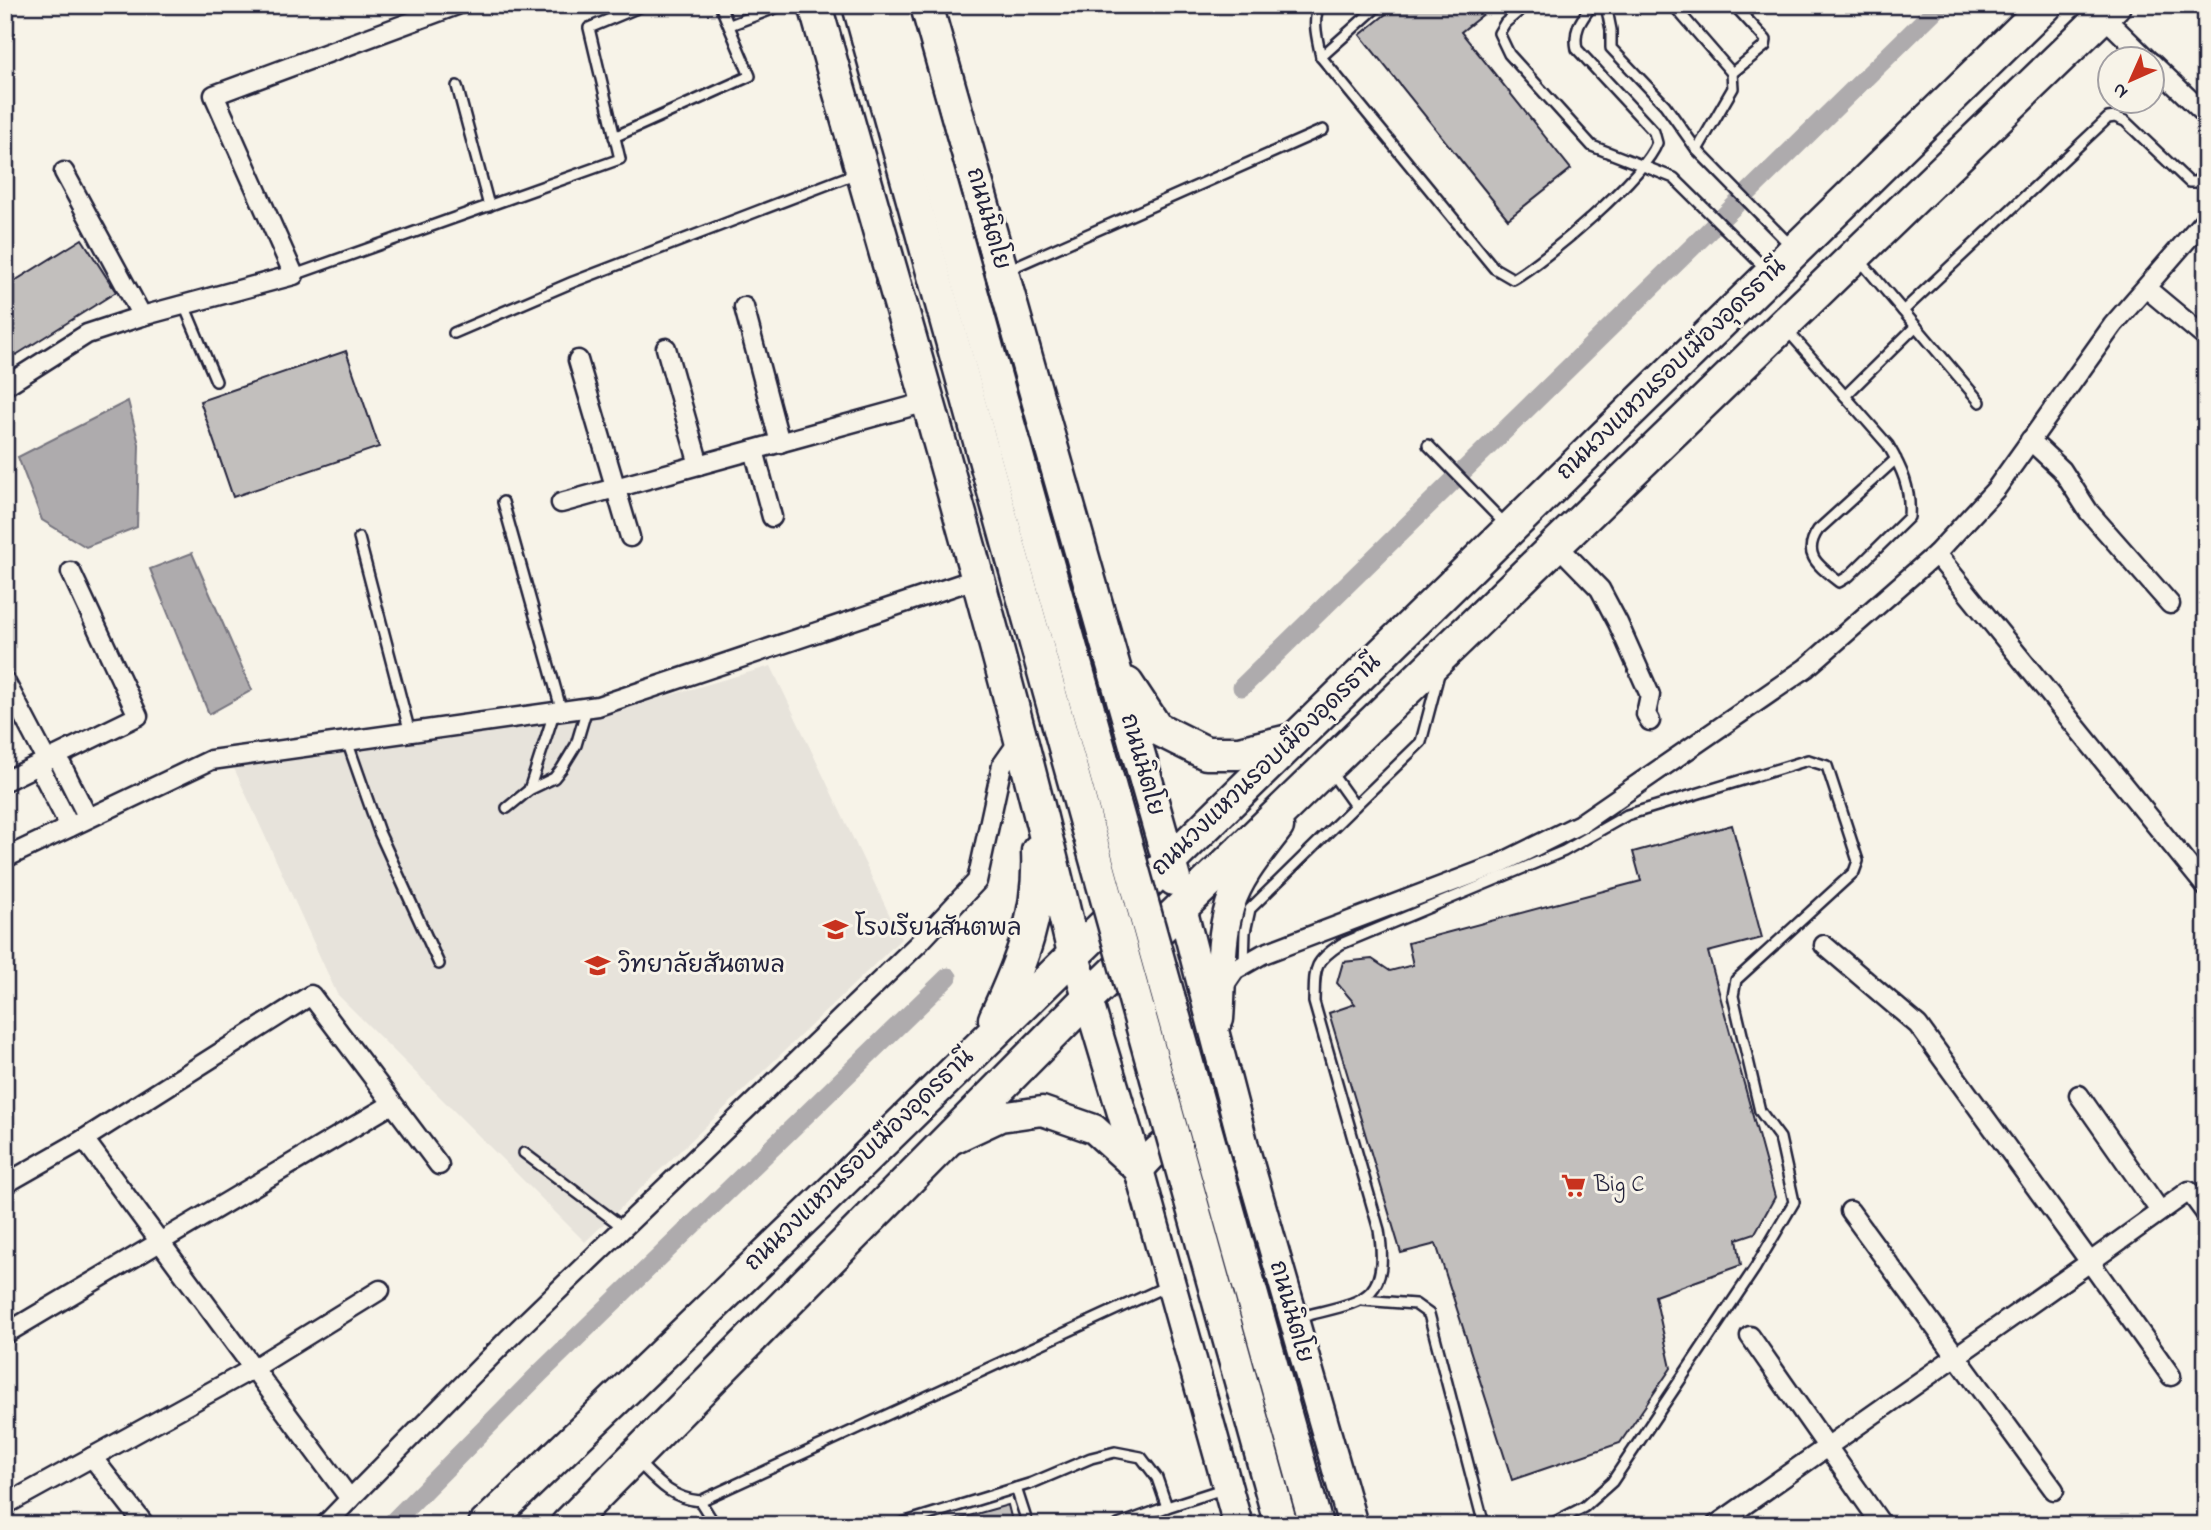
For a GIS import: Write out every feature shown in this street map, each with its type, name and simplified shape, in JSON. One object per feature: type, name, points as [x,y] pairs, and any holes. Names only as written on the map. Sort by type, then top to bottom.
[{"type":"highway","points":[[815,5],[978,578],[1033,780],[1074,953]]},
{"type":"highway","name":"ถนนนิตโย","points":[[891,5],[1316,1525]]},
{"type":"highway","name":"ถนนนิตโย","points":[[926,5],[1182,908]]},
{"type":"highway","name":"ถนนวงแหวนรอบเมืองอุดรธานี","points":[[485,1525],[823,1200],[2046,5]]},
{"type":"highway","points":[[859,7],[1281,1525]]},
{"type":"highway","name":"ถนนวงแหวนรอบเมืองอุดรธานี","points":[[567,1525],[1087,999],[2109,11]]},
{"type":"highway","points":[[1021,738],[1057,745],[1098,732],[1112,715],[1114,672]]},
{"type":"highway","points":[[1114,672],[1156,728],[1206,752],[1239,753],[1294,739]]},
{"type":"highway","points":[[988,1036],[1028,945],[1039,880],[1033,780]]},
{"type":"main road","points":[[1217,1044],[1223,941],[1237,890],[1257,856],[1323,771]]},
{"type":"main road","name":"ถนนนิตโย","points":[[1182,908],[1292,1320],[1353,1525]]},
{"type":"main road","points":[[1074,953],[1139,1170],[1238,1525]]},
{"type":"main road","points":[[944,1143],[1000,1117],[1042,1111],[1094,1129],[1139,1170]]},
{"type":"main road","points":[[1139,1170],[1159,1146],[1187,1134],[1218,1134],[1244,1146]]},
{"type":"street","points":[[5,386],[87,334],[184,304],[294,275],[214,95],[457,5]]},
{"type":"street","points":[[2109,11],[2138,46]]},
{"type":"street","points":[[2166,76],[2206,115]]},
{"type":"street","points":[[64,172],[142,316]]},
{"type":"street","points":[[1221,991],[1235,970],[1263,954],[1497,866],[1580,824],[1806,668],[1936,554],[1996,489],[2113,325],[2206,218]]},
{"type":"street","points":[[2146,288],[2206,338]]},
{"type":"street","points":[[744,307],[780,443]]},
{"type":"street","points":[[666,348],[699,465]]},
{"type":"street","points":[[578,360],[630,537]]},
{"type":"street","points":[[561,503],[927,402]]},
{"type":"street","points":[[2030,440],[2062,470],[2089,512],[2170,604]]},
{"type":"street","points":[[754,450],[772,517]]},
{"type":"street","points":[[1557,545],[1600,589],[1650,695],[1646,714],[1650,721]]},
{"type":"street","points":[[1936,554],[2206,887]]},
{"type":"street","points":[[5,781],[138,716],[71,572]]},
{"type":"street","points":[[5,859],[211,760],[586,708],[978,578]]},
{"type":"street","points":[[5,681],[47,761],[88,818]]},
{"type":"street","points":[[325,1525],[508,1339],[918,944],[977,881],[1002,765],[1021,738]]},
{"type":"street","points":[[47,761],[70,827]]},
{"type":"street","points":[[1824,945],[1918,1025],[2171,1376]]},
{"type":"street","points":[[5,1184],[84,1139],[311,995],[439,1165]]},
{"type":"street","points":[[2079,1095],[2160,1211]]},
{"type":"street","points":[[5,1334],[392,1104]]},
{"type":"street","points":[[84,1139],[350,1499]]},
{"type":"street","points":[[1716,1525],[2189,1191],[2206,1214]]},
{"type":"street","points":[[1850,1211],[2053,1490]]},
{"type":"street","points":[[5,1505],[254,1368],[380,1290]]},
{"type":"street","points":[[1750,1336],[1882,1525]]},
{"type":"street","points":[[92,1457],[145,1525]]},
{"type":"lane","points":[[294,275],[620,159],[589,28],[644,5]]},
{"type":"lane","points":[[614,137],[750,76],[720,5]]},
{"type":"lane","points":[[730,25],[783,5]]},
{"type":"lane","points":[[1320,5],[1316,30],[1321,57],[1494,268],[1513,279],[1539,264],[1644,166],[1657,143],[1654,132],[1577,49],[1574,36],[1579,22],[1592,5]]},
{"type":"lane","points":[[1321,57],[1380,5]]},
{"type":"lane","points":[[1526,5],[1505,23],[1499,33],[1509,54],[1592,146],[1674,178],[1771,274]]},
{"type":"lane","points":[[1606,5],[1611,48],[1665,104],[1697,150],[1795,251]]},
{"type":"lane","points":[[1673,5],[1732,73],[1733,88],[1697,150]]},
{"type":"lane","points":[[1732,73],[1765,46],[1766,40],[1734,5]]},
{"type":"lane","points":[[457,86],[489,206]]},
{"type":"lane","points":[[1903,311],[2108,118],[2115,117],[2125,121],[2189,182],[2196,182],[2206,172]]},
{"type":"lane","points":[[1003,272],[1323,130]]},
{"type":"lane","points":[[454,333],[573,282],[862,171]]},
{"type":"lane","points":[[1856,255],[1980,402]]},
{"type":"lane","points":[[184,304],[216,381]]},
{"type":"lane","points":[[1784,326],[1888,445],[1896,459],[1910,495],[1909,517],[1844,581],[1839,582],[1815,560],[1810,544],[1818,530],[1896,459]]},
{"type":"lane","points":[[1845,396],[1916,326]]},
{"type":"lane","points":[[1428,444],[1510,529]]},
{"type":"lane","points":[[503,502],[558,712],[529,790]]},
{"type":"lane","points":[[359,538],[410,733]]},
{"type":"lane","points":[[1244,965],[1250,909],[1421,742],[1445,653]]},
{"type":"lane","points":[[507,808],[529,790],[554,778],[562,768],[576,745],[586,708]]},
{"type":"lane","points":[[347,741],[379,832],[439,964]]},
{"type":"lane","points":[[1362,1300],[1372,1290],[1383,1271],[1384,1260],[1379,1230],[1314,1002],[1315,971],[1321,957],[1341,944],[1564,850],[1627,815],[1808,760],[1827,766],[1858,861],[1854,872],[1736,980],[1733,996],[1760,1111],[1780,1138],[1794,1202],[1755,1268],[1612,1482],[1584,1507],[1549,1525]]},
{"type":"lane","points":[[1323,771],[1355,806]]},
{"type":"lane","points":[[524,1153],[624,1228]]},
{"type":"lane","points":[[634,1458],[671,1494],[685,1500],[700,1501],[1170,1284]]},
{"type":"lane","points":[[1292,1320],[1362,1300],[1415,1304],[1429,1314],[1485,1525]]},
{"type":"lane","points":[[896,1525],[1016,1488],[1091,1458],[1115,1452],[1141,1457],[1157,1478],[1167,1507]]},
{"type":"lane","points":[[1016,1488],[1028,1525]]},
{"type":"lane","points":[[1118,1525],[1227,1488]]},
{"type":"lane","points":[[700,1501],[715,1525]]},
{"type":"shaded area","points":[[128,401],[139,444],[137,527],[86,547],[42,520],[18,457]]},
{"type":"shaded area","points":[[192,553],[252,690],[209,714],[150,569]]},
{"type":"shaded area","name":"วิทยาลัยสันตพล","points":[[771,666],[901,939],[585,1242],[337,994],[233,766],[598,716]]},
{"type":"building","points":[[1397,5],[1495,5],[1461,32],[1571,169],[1508,219],[1360,35]]},
{"type":"building","points":[[82,239],[116,292],[16,355],[5,338],[5,287]]},
{"type":"building","points":[[346,351],[379,447],[233,497],[200,401]]},
{"type":"building","points":[[1732,825],[1762,938],[1708,952],[1775,1197],[1755,1233],[1737,1239],[1741,1265],[1655,1296],[1671,1368],[1620,1443],[1512,1480],[1436,1244],[1401,1253],[1329,1013],[1355,1004],[1337,983],[1343,962],[1372,959],[1390,971],[1413,965],[1408,943],[1641,881],[1633,852]]},
{"type":"building","points":[[1008,1505],[1013,1525],[956,1525],[955,1520]]},
{"type":"waterway","points":[[1242,687],[1940,5]]},
{"type":"waterway","points":[[390,1525],[540,1373],[948,977]]},
{"type":"place","name":"โรงเรียนสันตพล","points":[[835,929]]},
{"type":"place","name":"วิทยาลัยสันตพล","points":[[598,966]]},
{"type":"place","name":"Big C","points":[[1574,1185]]}]
